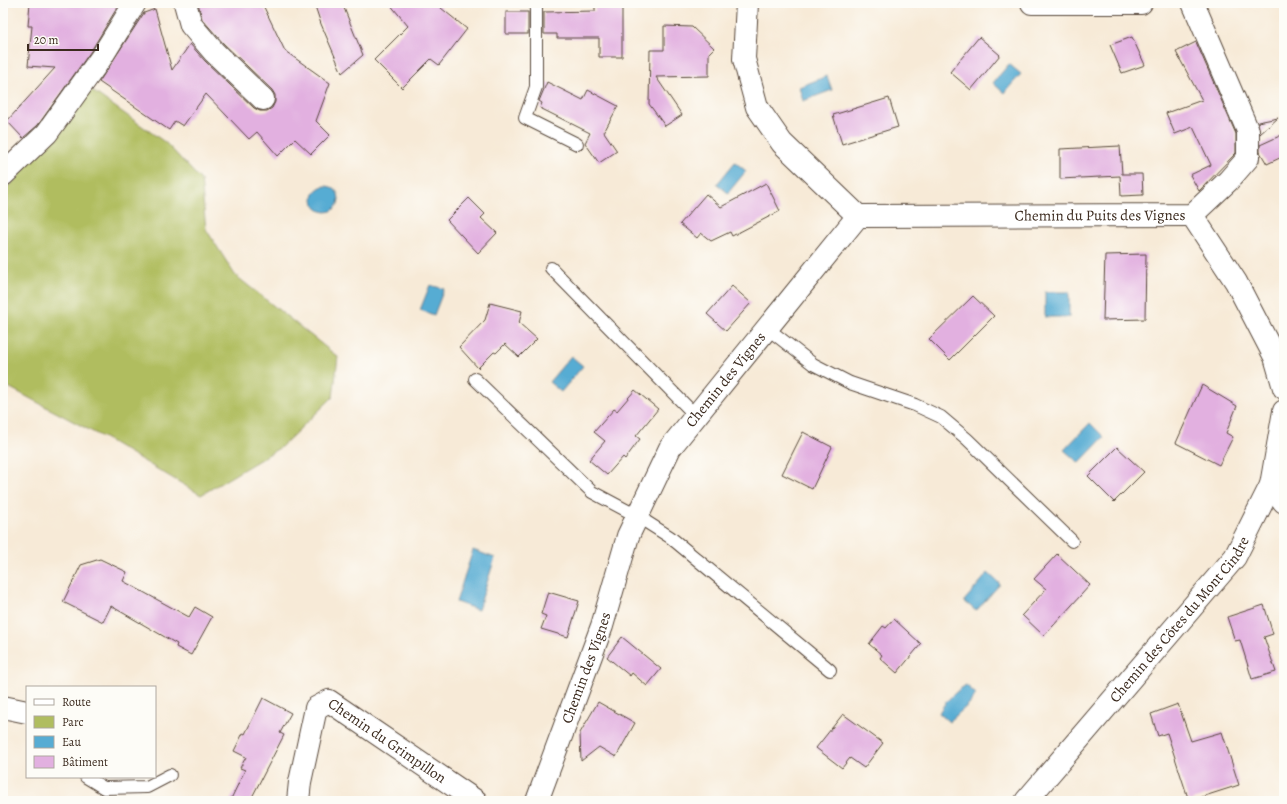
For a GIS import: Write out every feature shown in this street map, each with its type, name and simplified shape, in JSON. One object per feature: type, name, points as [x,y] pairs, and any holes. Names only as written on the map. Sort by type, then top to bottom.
[{"type":"street","points":[[3,175],[47,133],[100,58],[135,3]]},
{"type":"street","points":[[185,3],[191,25],[214,52],[263,99]]},
{"type":"street","points":[[747,3],[744,59],[757,107],[782,143],[858,216]]},
{"type":"street","points":[[1032,3],[1141,3]]},
{"type":"street","name":"Chemin du Puits des Vignes","points":[[858,216],[1192,214],[1228,181],[1248,158],[1248,131],[1193,3]]},
{"type":"street","points":[[1192,214],[1236,282],[1275,357],[1284,388]]},
{"type":"street","name":"Chemin des Vignes","points":[[537,801],[602,626],[628,536],[670,448],[858,216]]},
{"type":"street","name":"Chemin des Côtes du Mont Cindre","points":[[1026,801],[1235,557],[1271,485],[1284,411]]},
{"type":"street","points":[[1271,485],[1284,502]]},
{"type":"street","name":"Chemin du Grimpillon","points":[[298,801],[300,782],[316,708],[329,701],[476,801]]},
{"type":"street","points":[[3,707],[26,712]]},
{"type":"lane","points":[[536,3],[536,87],[525,118],[577,144]]},
{"type":"lane","points":[[551,268],[696,416]]},
{"type":"lane","points":[[767,328],[813,364],[850,383],[915,405],[941,417],[967,439],[1072,541]]},
{"type":"lane","points":[[475,379],[592,492],[637,516],[670,537],[830,670]]},
{"type":"lane","points":[[88,778],[104,788],[147,787],[170,775]]},
{"type":"green space","points":[[87,87],[166,143],[201,180],[206,229],[235,275],[338,357],[333,397],[281,447],[201,495],[108,440],[3,384],[3,191],[17,178]]},
{"type":"water","points":[[1009,64],[1021,74],[1004,93],[993,83]]},
{"type":"water","points":[[827,76],[832,90],[803,101],[799,87]]},
{"type":"water","points":[[735,162],[746,171],[728,193],[717,184]]},
{"type":"water","points":[[326,186],[335,190],[339,199],[335,208],[326,212],[317,208],[313,199],[317,190]]},
{"type":"water","points":[[430,285],[444,289],[434,315],[420,310]]},
{"type":"water","points":[[1045,292],[1069,292],[1069,317],[1045,317]]},
{"type":"water","points":[[571,356],[583,366],[561,392],[549,382]]},
{"type":"water","points":[[1090,423],[1104,437],[1079,463],[1064,450]]},
{"type":"water","points":[[473,550],[495,558],[478,610],[456,602]]},
{"type":"water","points":[[988,573],[1000,584],[976,611],[964,601]]},
{"type":"water","points":[[966,685],[976,694],[969,704],[949,722],[939,713],[951,697]]},
{"type":"building","points":[[30,3],[120,3],[91,51],[38,125],[23,138],[7,121],[55,68],[28,66],[32,26],[28,26]]},
{"type":"building","points":[[198,3],[262,3],[285,51],[330,83],[316,121],[330,135],[311,154],[295,139],[278,156],[257,132],[249,139],[206,94],[183,126],[175,121],[169,130],[99,82],[144,13],[155,9],[172,70],[190,44],[205,61],[254,108],[260,111],[267,111],[272,108],[275,102],[275,95],[272,90],[223,43],[202,19]]},
{"type":"building","points":[[314,3],[342,3],[363,55],[342,73],[321,24]]},
{"type":"building","points":[[389,3],[441,3],[441,8],[467,29],[439,65],[431,59],[402,88],[374,60],[408,26]]},
{"type":"building","points":[[595,3],[622,3],[622,57],[599,57],[599,38],[557,38],[557,34],[544,34],[544,12],[595,11]]},
{"type":"building","points":[[506,12],[528,12],[528,34],[506,34]]},
{"type":"building","points":[[664,26],[692,27],[714,48],[709,53],[709,76],[656,77],[682,115],[665,126],[649,104],[650,50],[664,50]]},
{"type":"building","points":[[979,37],[1000,55],[971,90],[950,72]]},
{"type":"building","points":[[1132,37],[1145,65],[1122,73],[1110,45]]},
{"type":"building","points":[[1196,42],[1236,134],[1236,153],[1199,191],[1190,175],[1211,165],[1193,127],[1175,134],[1166,113],[1202,100],[1176,52]]},
{"type":"building","points":[[547,82],[583,100],[588,90],[618,106],[604,132],[617,151],[599,163],[585,143],[590,133],[540,108],[542,103],[539,101]]},
{"type":"building","points":[[889,98],[898,127],[842,144],[833,115]]},
{"type":"building","points":[[1278,118],[1260,134],[1258,122]]},
{"type":"building","points":[[1284,134],[1284,156],[1267,164],[1260,152],[1260,145]]},
{"type":"building","points":[[1120,146],[1122,174],[1142,174],[1143,195],[1121,196],[1120,176],[1060,179],[1060,149]]},
{"type":"building","points":[[766,183],[780,211],[732,236],[730,232],[711,241],[701,233],[697,238],[680,224],[706,194],[721,207]]},
{"type":"building","points":[[469,198],[485,214],[481,218],[497,233],[478,253],[447,220]]},
{"type":"building","points":[[1146,254],[1145,319],[1103,320],[1105,255]]},
{"type":"building","points":[[732,286],[751,303],[726,331],[707,314]]},
{"type":"building","points":[[973,296],[994,316],[950,360],[929,339]]},
{"type":"building","points":[[490,303],[522,311],[519,323],[537,339],[519,357],[505,344],[496,353],[494,352],[478,368],[459,347],[485,320]]},
{"type":"building","points":[[1202,385],[1237,406],[1226,433],[1233,437],[1219,465],[1176,443]]},
{"type":"building","points":[[635,390],[658,409],[636,436],[640,439],[625,459],[623,457],[607,475],[589,460],[605,441],[594,432],[614,409],[617,411]]},
{"type":"building","points":[[803,432],[832,447],[812,489],[782,474]]},
{"type":"building","points":[[1117,447],[1144,472],[1114,502],[1088,476]]},
{"type":"building","points":[[1057,554],[1090,585],[1044,636],[1022,615],[1046,589],[1034,579]]},
{"type":"building","points":[[100,559],[127,572],[123,581],[189,617],[195,607],[212,617],[191,655],[176,647],[177,644],[111,606],[103,622],[63,602],[81,565]]},
{"type":"building","points":[[548,592],[579,601],[568,637],[541,629],[546,616],[541,614]]},
{"type":"building","points":[[1264,605],[1273,634],[1264,637],[1276,672],[1252,679],[1240,640],[1235,641],[1227,617]]},
{"type":"building","points":[[894,619],[921,644],[897,673],[880,658],[882,655],[869,644],[883,626],[886,628]]},
{"type":"building","points":[[622,637],[661,669],[647,686],[632,673],[630,676],[607,657]]},
{"type":"building","points":[[263,698],[291,713],[280,733],[284,735],[250,801],[230,801],[245,770],[240,768],[246,757],[234,751],[243,733],[245,734]]},
{"type":"building","points":[[598,702],[635,723],[616,757],[599,747],[581,761],[580,733]]},
{"type":"building","points":[[1178,704],[1191,741],[1222,732],[1239,785],[1189,801],[1167,733],[1158,736],[1151,714]]},
{"type":"building","points":[[843,714],[883,743],[864,768],[850,758],[842,768],[816,748]]}]
